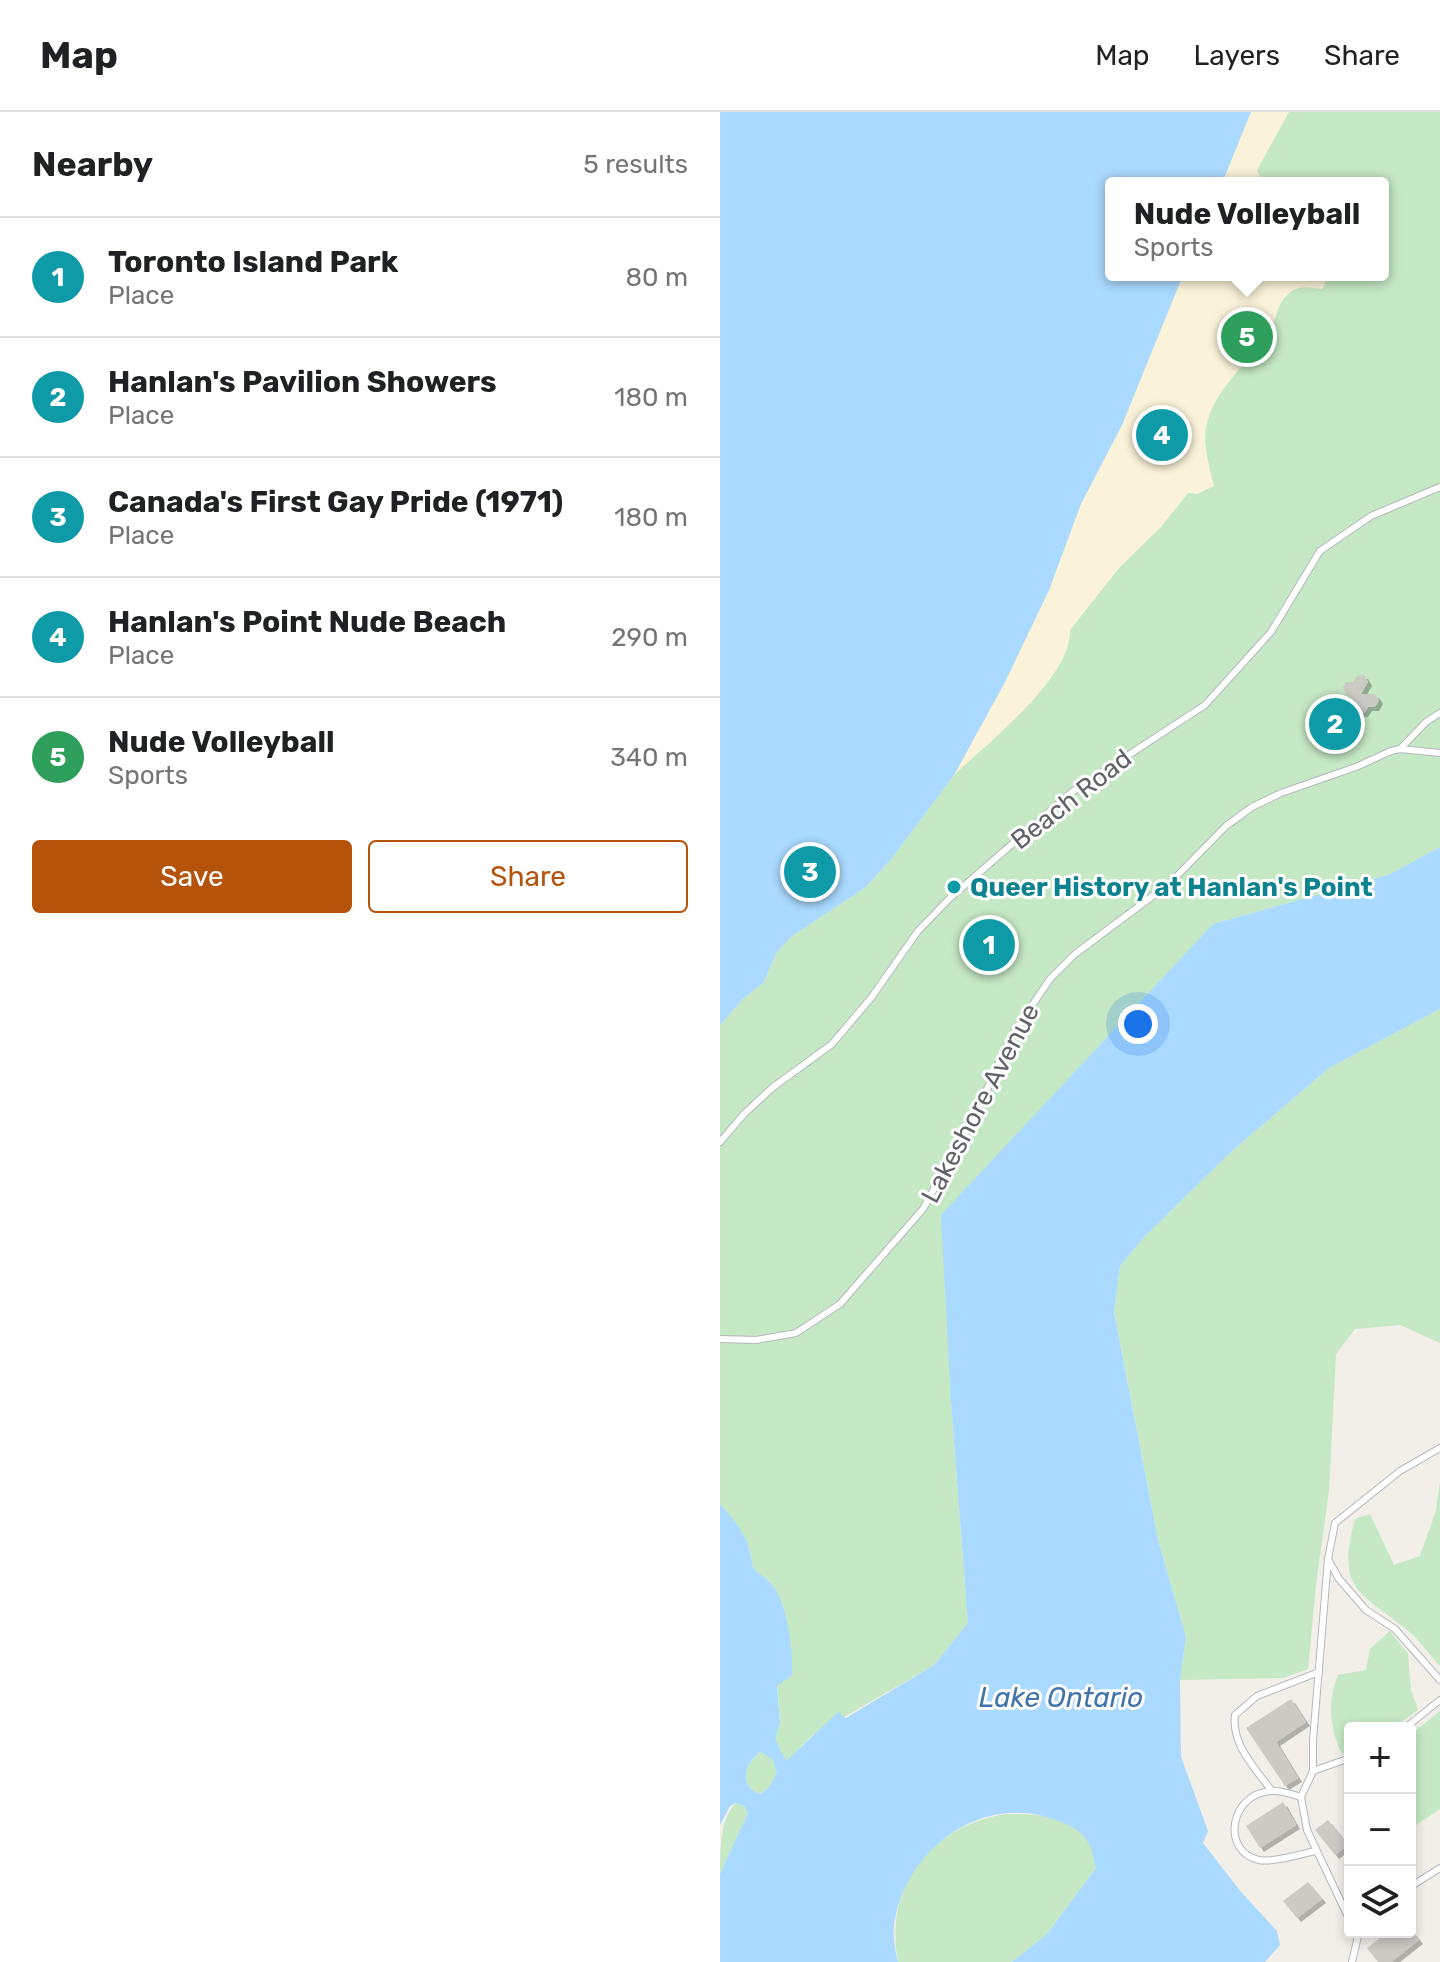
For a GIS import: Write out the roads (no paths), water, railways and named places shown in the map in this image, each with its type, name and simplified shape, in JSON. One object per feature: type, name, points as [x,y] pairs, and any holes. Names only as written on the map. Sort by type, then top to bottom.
[{"type":"lane","name":"Beach Road","points":[[720,1142],[772,1088],[832,1044],[871,998],[918,931],[950,898],[1072,792],[1205,705],[1271,632],[1320,551],[1371,516],[1440,487]]},
{"type":"lane","name":"Lakeshore Avenue","points":[[720,1339],[756,1340],[796,1333],[840,1304],[865,1278],[923,1209],[977,1111],[1012,1035],[1050,979],[1075,954],[1170,883],[1226,826],[1252,807],[1281,793],[1400,749],[1426,722],[1440,713]]},
{"type":"lane","name":"Lakeshore Avenue","points":[[1400,749],[1440,753]]},
{"type":"lane","points":[[1344,1909],[1315,1851],[1307,1830],[1301,1797],[1313,1771],[1328,1559],[1335,1523],[1400,1471],[1440,1448]]},
{"type":"lane","points":[[1328,1559],[1339,1579],[1366,1610],[1395,1629],[1440,1680]]},
{"type":"lane","points":[[1271,1790],[1239,1744],[1233,1726],[1235,1715],[1257,1696],[1319,1672]]},
{"type":"lane","points":[[1412,1722],[1440,1700]]},
{"type":"lane","points":[[1313,1771],[1344,1760]]},
{"type":"lane","points":[[1301,1797],[1271,1790],[1251,1798],[1240,1807],[1234,1826],[1238,1843],[1249,1855],[1260,1860],[1315,1851]]},
{"type":"lane","points":[[1416,1883],[1440,1868]]},
{"type":"lane","points":[[1352,1962],[1356,1938]]},
{"type":"water","points":[[720,112],[1251,112],[1224,177],[1105,177],[1105,281],[1181,281],[1122,425],[1081,504],[1049,590],[1005,682],[954,775],[892,858],[866,887],[792,936],[776,953],[764,982],[744,998],[720,1025]]},
{"type":"water","name":"Lake Ontario","points":[[1440,847],[1440,1009],[1329,1068],[1233,1150],[1145,1236],[1120,1266],[1114,1312],[1158,1540],[1186,1637],[1180,1680],[1181,1757],[1208,1831],[1203,1843],[1241,1892],[1277,1931],[1280,1945],[1265,1962],[1012,1962],[1047,1934],[1096,1868],[1086,1838],[1077,1830],[1050,1818],[1023,1813],[997,1814],[973,1822],[950,1834],[931,1851],[902,1894],[894,1935],[898,1962],[720,1962],[720,1874],[748,1813],[744,1806],[736,1803],[730,1806],[720,1825],[720,1504],[742,1533],[753,1568],[774,1588],[785,1615],[792,1675],[777,1686],[780,1722],[775,1739],[786,1761],[837,1713],[846,1718],[934,1665],[968,1623],[941,1215],[1213,924],[1388,875]],"holes":[[[761,1752],[773,1760],[777,1772],[770,1786],[761,1794],[754,1791],[746,1781],[747,1768]]]},
{"type":"place","name":"Nude Volleyball","points":[[1247,337]]},
{"type":"place","name":"Hanlan's Point Nude Beach","points":[[1162,435]]},
{"type":"place","name":"Hanlan's Pavilion Showers","points":[[1335,724]]},
{"type":"place","name":"Canada's First Gay Pride (1971)","points":[[810,872]]},
{"type":"place","name":"Queer History at Hanlan's Point","points":[[954,887]]},
{"type":"place","name":"Toronto Island Park","points":[[989,945]]}]
